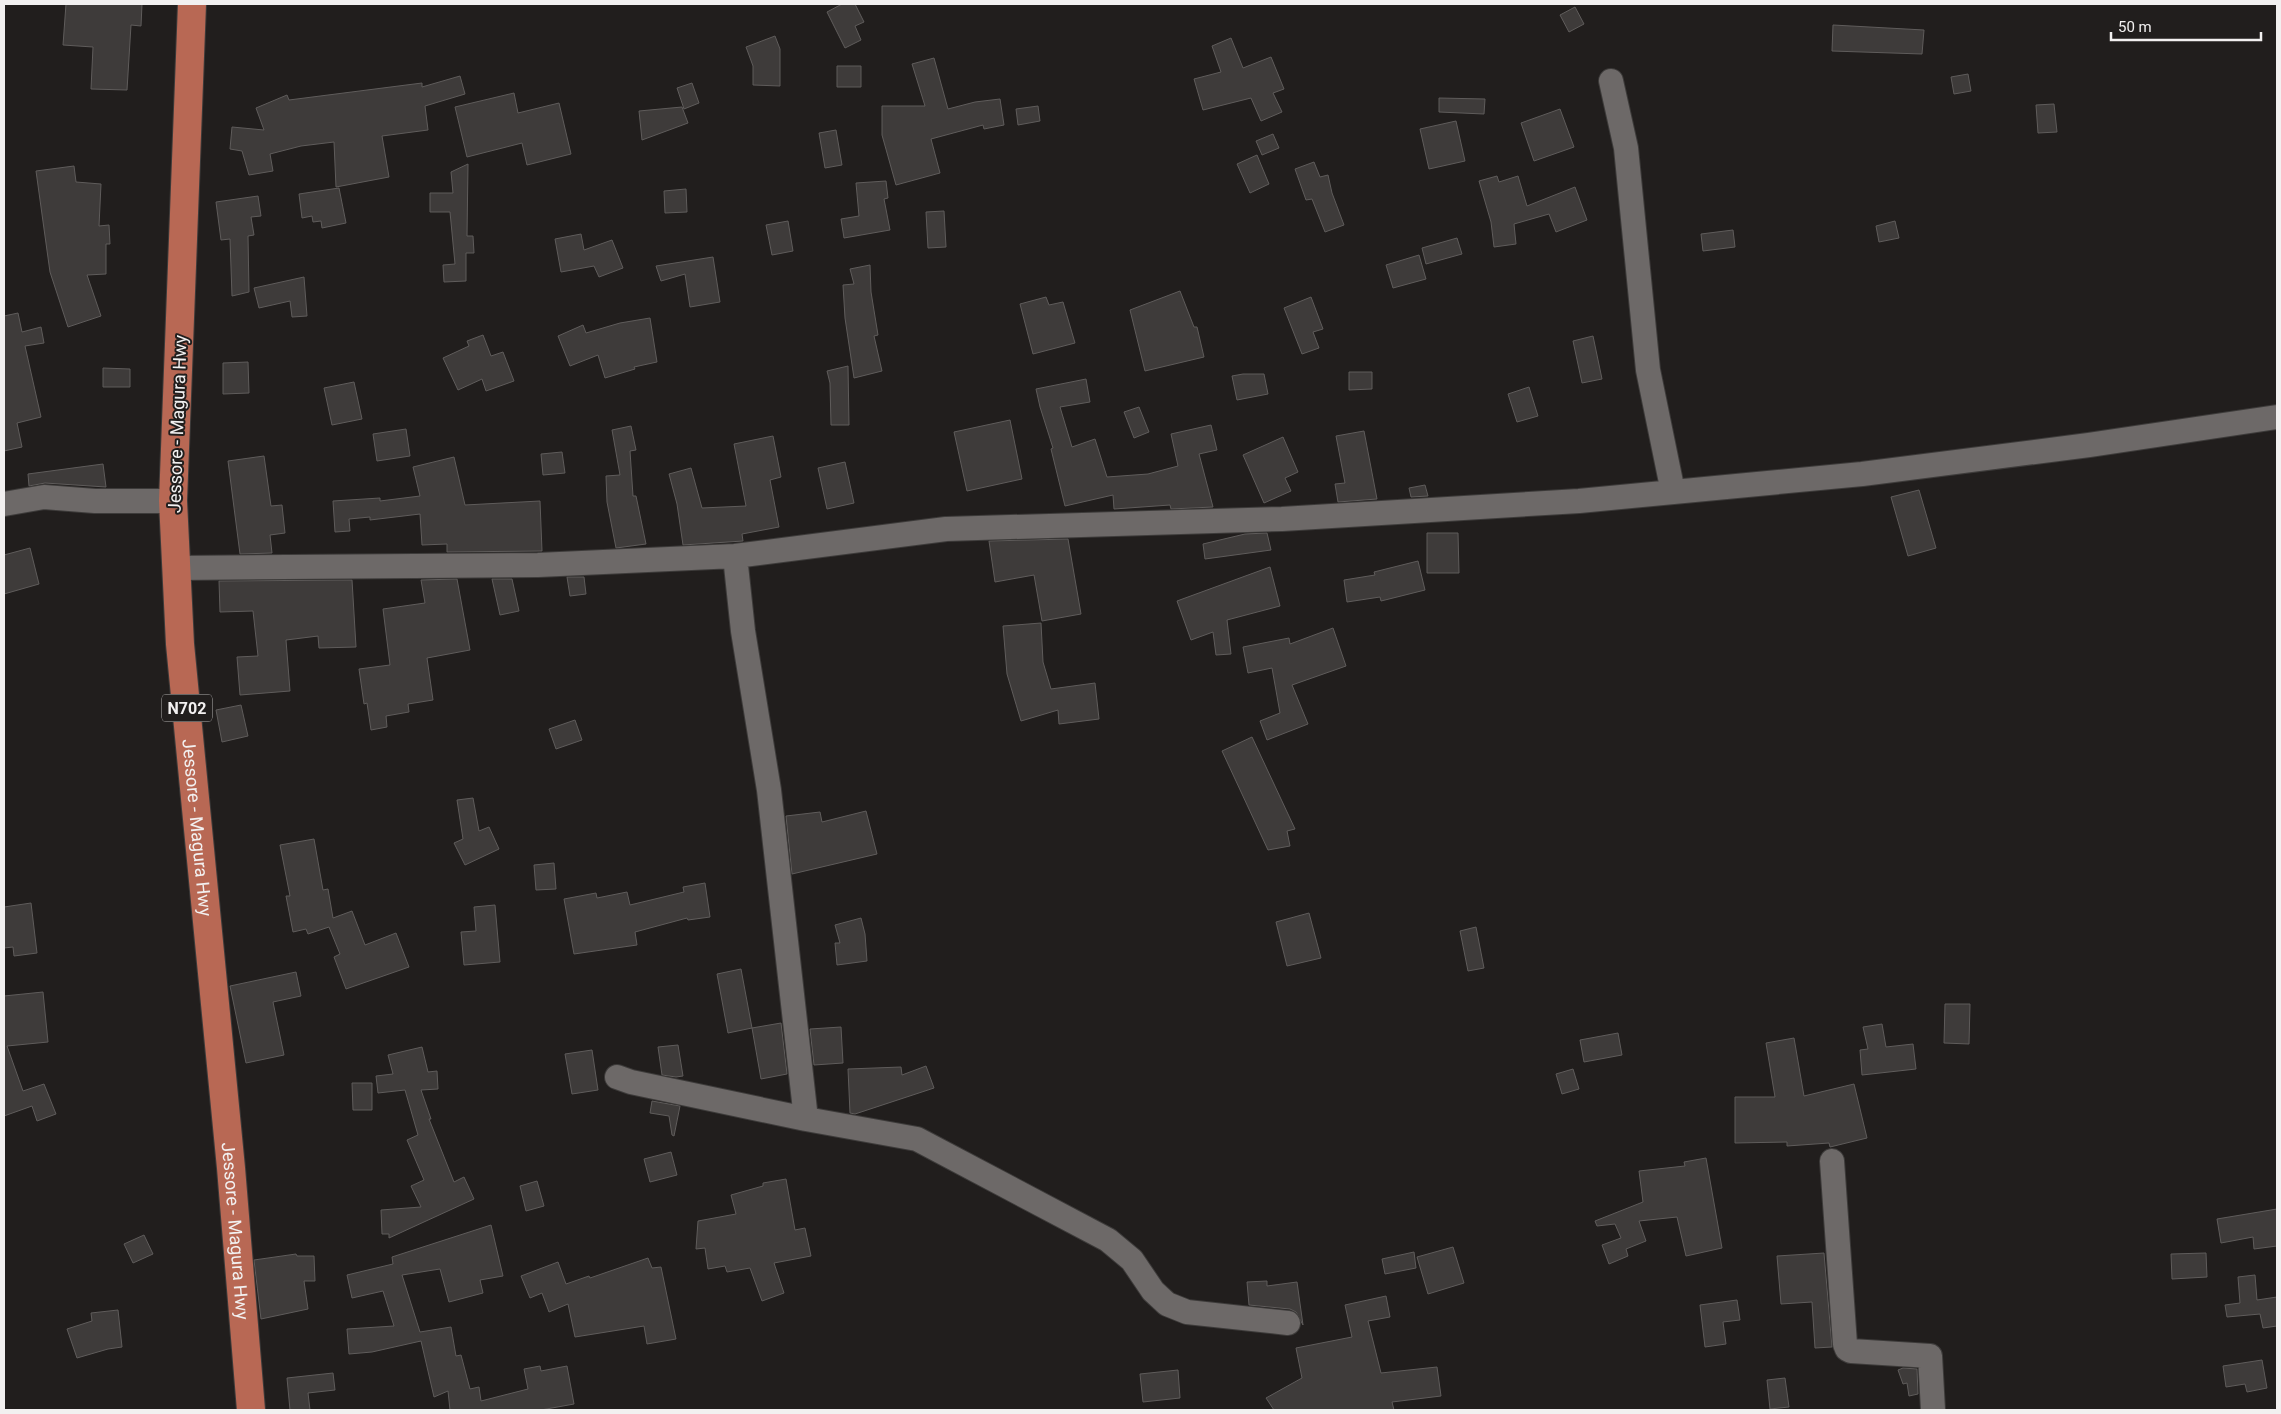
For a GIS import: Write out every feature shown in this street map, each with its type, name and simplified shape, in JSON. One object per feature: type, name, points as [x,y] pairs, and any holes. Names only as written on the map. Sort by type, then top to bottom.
[{"type":"highway","name":"Jessore - Magura Hwy","points":[[192,4],[173,501],[175,568],[180,644],[231,1168],[251,1410]]},
{"type":"street","points":[[1611,81],[1626,148],[1648,370],[1673,492]]},
{"type":"street","points":[[175,568],[538,565],[735,556],[946,529],[1282,519],[1579,501],[1862,474],[2079,446],[2277,417]]},
{"type":"street","points":[[4,504],[44,497],[173,501]]},
{"type":"street","points":[[735,556],[743,631],[769,790],[806,1119]]},
{"type":"street","points":[[617,1077],[631,1082],[806,1119],[917,1139],[1108,1240],[1132,1260],[1153,1291],[1167,1304],[1187,1312],[1288,1323]]},
{"type":"street","points":[[1832,1161],[1845,1344],[1847,1349],[1852,1351],[1930,1356],[1933,1410]]},
{"type":"building","points":[[66,4],[142,4],[141,26],[131,25],[127,90],[91,89],[93,47],[63,45]]},
{"type":"building","points":[[842,4],[855,4],[864,22],[855,26],[861,40],[845,48],[827,12]]},
{"type":"building","points":[[1575,7],[1584,24],[1569,32],[1560,15]]},
{"type":"building","points":[[1833,25],[1924,30],[1922,54],[1832,51]]},
{"type":"building","points":[[775,36],[780,49],[780,86],[753,85],[753,66],[746,47]]},
{"type":"building","points":[[1231,38],[1243,68],[1271,57],[1284,89],[1273,93],[1282,112],[1261,121],[1251,98],[1203,110],[1194,79],[1221,72],[1212,46]]},
{"type":"building","points":[[934,58],[948,109],[975,102],[1000,99],[1004,125],[984,129],[983,125],[931,139],[940,173],[896,185],[882,135],[882,106],[925,106],[912,64]]},
{"type":"building","points":[[837,66],[861,66],[861,87],[837,87]]},
{"type":"building","points":[[1968,74],[1971,91],[1954,94],[1951,77]]},
{"type":"building","points":[[460,76],[465,94],[425,106],[428,130],[382,136],[389,177],[336,187],[334,142],[301,146],[270,154],[273,171],[249,175],[242,151],[230,149],[232,127],[264,130],[256,108],[287,95],[289,100],[422,83],[422,87]]},
{"type":"building","points":[[692,83],[699,103],[684,109],[677,88]]},
{"type":"building","points":[[514,93],[518,113],[559,103],[571,154],[527,165],[522,143],[467,157],[455,107]]},
{"type":"building","points":[[1439,98],[1485,99],[1484,114],[1439,112]]},
{"type":"building","points":[[2054,104],[2057,132],[2038,133],[2036,105]]},
{"type":"building","points":[[1038,106],[1040,121],[1018,125],[1016,109]]},
{"type":"building","points":[[682,107],[688,123],[642,140],[639,111]]},
{"type":"building","points":[[1560,109],[1574,147],[1534,161],[1521,123]]},
{"type":"building","points":[[1456,121],[1465,161],[1429,169],[1420,129]]},
{"type":"building","points":[[836,130],[842,165],[825,168],[819,133]]},
{"type":"building","points":[[1273,134],[1279,148],[1262,155],[1256,141]]},
{"type":"building","points":[[1257,155],[1269,184],[1250,193],[1237,164]]},
{"type":"building","points":[[1314,162],[1320,177],[1328,175],[1332,193],[1344,225],[1325,232],[1312,199],[1306,200],[1295,169]]},
{"type":"building","points":[[468,164],[467,236],[473,236],[474,253],[466,253],[466,281],[444,282],[443,265],[455,264],[450,212],[430,212],[430,193],[453,193],[451,172]]},
{"type":"building","points":[[74,166],[76,182],[101,184],[99,226],[109,225],[110,244],[106,244],[106,274],[87,275],[101,316],[68,327],[50,272],[36,171]]},
{"type":"building","points":[[1497,176],[1499,182],[1518,176],[1527,206],[1575,187],[1587,220],[1556,232],[1549,214],[1514,224],[1516,244],[1494,247],[1491,222],[1479,181]]},
{"type":"building","points":[[886,181],[888,198],[884,199],[890,230],[844,238],[841,219],[859,216],[856,183]]},
{"type":"building","points":[[339,188],[346,223],[322,228],[321,221],[313,222],[312,216],[302,218],[299,194]]},
{"type":"building","points":[[686,189],[687,212],[665,213],[664,191]]},
{"type":"building","points":[[258,196],[261,216],[251,217],[254,235],[248,236],[249,292],[232,296],[230,239],[221,240],[216,202]]},
{"type":"building","points":[[944,211],[946,247],[928,248],[926,212]]},
{"type":"building","points":[[788,221],[793,251],[772,255],[766,225]]},
{"type":"building","points":[[1895,221],[1899,238],[1879,242],[1876,226]]},
{"type":"building","points":[[1733,230],[1735,247],[1703,251],[1701,234]]},
{"type":"building","points":[[581,234],[584,250],[612,240],[623,268],[599,277],[594,266],[561,272],[555,239]]},
{"type":"building","points":[[1457,238],[1462,254],[1426,264],[1422,248]]},
{"type":"building","points":[[1419,255],[1426,279],[1393,288],[1386,265]]},
{"type":"building","points":[[713,257],[720,302],[690,307],[685,274],[661,281],[656,266]]},
{"type":"building","points":[[870,265],[871,292],[878,335],[874,336],[882,371],[854,378],[845,318],[843,285],[854,284],[850,269]]},
{"type":"building","points":[[304,277],[307,316],[292,317],[290,301],[259,308],[254,288]]},
{"type":"building","points":[[1180,291],[1194,327],[1197,327],[1204,357],[1145,371],[1130,310]]},
{"type":"building","points":[[1046,297],[1049,305],[1063,302],[1075,343],[1033,354],[1020,304]]},
{"type":"building","points":[[1311,297],[1323,329],[1313,332],[1319,348],[1302,354],[1284,308]]},
{"type":"building","points":[[18,313],[22,332],[41,327],[44,343],[25,346],[41,417],[17,423],[22,447],[4,451],[4,316]]},
{"type":"building","points":[[650,318],[657,362],[634,367],[635,369],[605,378],[598,355],[570,366],[558,336],[583,325],[586,333],[620,323]]},
{"type":"building","points":[[483,335],[491,356],[503,352],[514,381],[486,391],[482,379],[458,390],[443,358],[469,346],[467,341]]},
{"type":"building","points":[[1593,336],[1602,379],[1582,383],[1573,341]]},
{"type":"building","points":[[248,362],[249,393],[223,394],[223,363]]},
{"type":"building","points":[[848,366],[849,425],[831,425],[830,383],[827,371]]},
{"type":"building","points":[[103,368],[130,369],[130,387],[103,387]]},
{"type":"building","points":[[1349,372],[1372,372],[1372,389],[1349,390]]},
{"type":"building","points":[[1264,374],[1268,394],[1237,400],[1232,376]]},
{"type":"building","points":[[1086,379],[1090,402],[1060,407],[1072,447],[1095,439],[1107,477],[1148,474],[1178,466],[1171,434],[1211,425],[1217,450],[1199,454],[1213,507],[1171,509],[1170,505],[1114,509],[1113,495],[1065,506],[1051,449],[1053,448],[1036,389]]},
{"type":"building","points":[[354,382],[362,419],[332,425],[324,388]]},
{"type":"building","points":[[1529,387],[1538,416],[1517,422],[1508,394]]},
{"type":"building","points":[[1139,407],[1149,432],[1134,438],[1124,412]]},
{"type":"building","points":[[1010,420],[1022,479],[967,491],[954,432]]},
{"type":"building","points":[[631,426],[636,450],[630,451],[633,496],[636,496],[646,544],[616,548],[607,502],[606,476],[620,475],[612,430]]},
{"type":"building","points":[[406,429],[410,456],[377,461],[373,434]]},
{"type":"building","points":[[1364,431],[1377,499],[1338,502],[1335,484],[1345,483],[1336,436]]},
{"type":"building","points":[[773,436],[781,477],[770,480],[779,527],[742,534],[743,541],[683,545],[677,504],[669,474],[691,468],[702,508],[746,506],[734,444]]},
{"type":"building","points":[[1283,437],[1298,472],[1285,478],[1291,491],[1264,503],[1243,455]]},
{"type":"building","points":[[562,452],[565,473],[543,475],[541,454]]},
{"type":"building","points":[[264,456],[271,506],[282,505],[285,533],[270,535],[272,553],[240,554],[228,461]]},
{"type":"building","points":[[454,457],[465,505],[540,501],[542,551],[447,552],[447,544],[422,545],[420,514],[370,520],[370,517],[349,519],[350,531],[335,532],[333,501],[380,498],[380,501],[420,496],[413,467]]},
{"type":"building","points":[[845,462],[854,503],[827,509],[818,468]]},
{"type":"building","points":[[103,464],[106,487],[45,483],[29,486],[28,474]]},
{"type":"building","points":[[1425,485],[1428,496],[1411,497],[1409,488]]},
{"type":"building","points":[[1919,490],[1936,548],[1908,556],[1891,497]]},
{"type":"building","points":[[1267,533],[1271,550],[1205,559],[1203,544],[1245,534]]},
{"type":"building","points":[[1427,533],[1458,533],[1459,573],[1427,573]]},
{"type":"building","points":[[1068,539],[1081,614],[1042,621],[1034,575],[995,582],[989,541]]},
{"type":"building","points":[[30,548],[39,584],[4,594],[4,555]]},
{"type":"building","points":[[1418,561],[1425,590],[1381,601],[1380,597],[1347,602],[1344,580],[1375,575],[1374,572]]},
{"type":"building","points":[[1270,567],[1280,606],[1227,620],[1231,654],[1216,655],[1213,632],[1191,640],[1177,601]]},
{"type":"building","points":[[567,577],[584,577],[586,594],[570,596]]},
{"type":"building","points":[[457,579],[470,650],[427,658],[433,700],[408,704],[409,712],[386,716],[387,727],[371,730],[367,703],[364,704],[359,669],[390,665],[383,609],[425,603],[421,580]]},
{"type":"building","points":[[492,579],[512,579],[519,611],[500,615]]},
{"type":"building","points":[[352,580],[356,647],[319,648],[318,636],[286,640],[290,691],[240,695],[237,657],[258,656],[253,611],[220,612],[219,581]]},
{"type":"building","points":[[1041,623],[1043,662],[1051,689],[1095,683],[1099,719],[1059,724],[1058,710],[1021,721],[1007,674],[1003,626]]},
{"type":"building","points":[[1333,628],[1346,666],[1292,685],[1308,724],[1267,740],[1260,721],[1280,713],[1272,668],[1248,673],[1243,647],[1289,638],[1290,644]]},
{"type":"building","points":[[241,705],[248,736],[222,742],[216,710]]},
{"type":"building","points":[[575,720],[582,740],[556,749],[549,729]]},
{"type":"building","points":[[1252,737],[1295,829],[1287,831],[1290,846],[1268,850],[1222,751]]},
{"type":"building","points":[[473,798],[479,831],[489,827],[499,849],[465,865],[454,843],[463,839],[457,800]]},
{"type":"building","points":[[866,811],[877,854],[792,874],[786,816],[820,812],[822,822]]},
{"type":"building","points":[[314,839],[323,890],[328,889],[333,918],[352,911],[365,945],[396,933],[409,967],[346,989],[334,957],[340,954],[329,927],[308,934],[306,929],[293,932],[286,896],[290,896],[280,845]]},
{"type":"building","points":[[554,863],[556,889],[536,890],[534,865]]},
{"type":"building","points":[[705,883],[710,917],[688,920],[687,918],[635,932],[637,945],[574,954],[564,899],[596,893],[597,898],[627,892],[630,905],[684,892],[683,887]]},
{"type":"building","points":[[31,903],[37,953],[14,956],[13,947],[4,948],[4,907]]},
{"type":"building","points":[[495,905],[500,962],[464,965],[461,932],[476,931],[474,907]]},
{"type":"building","points":[[1309,913],[1321,958],[1287,966],[1276,922]]},
{"type":"building","points":[[861,918],[865,934],[867,961],[837,965],[835,943],[840,943],[835,925]]},
{"type":"building","points":[[1476,927],[1484,968],[1468,971],[1460,931]]},
{"type":"building","points":[[741,969],[752,1028],[728,1033],[717,974]]},
{"type":"building","points":[[296,972],[301,996],[273,1002],[284,1055],[246,1063],[230,986]]},
{"type":"building","points":[[43,992],[48,1042],[7,1046],[23,1091],[44,1084],[56,1114],[37,1121],[32,1106],[4,1116],[4,996]]},
{"type":"building","points":[[1945,1004],[1970,1004],[1969,1044],[1944,1043]]},
{"type":"building","points":[[781,1023],[787,1074],[761,1079],[752,1028]]},
{"type":"building","points":[[1882,1024],[1886,1047],[1913,1044],[1916,1069],[1862,1075],[1860,1050],[1868,1049],[1863,1027]]},
{"type":"building","points":[[841,1027],[843,1063],[814,1065],[810,1029]]},
{"type":"building","points":[[1618,1033],[1622,1055],[1584,1062],[1580,1040]]},
{"type":"building","points":[[1794,1038],[1804,1096],[1854,1084],[1867,1138],[1830,1147],[1829,1143],[1787,1146],[1787,1142],[1735,1143],[1735,1097],[1775,1097],[1766,1043]]},
{"type":"building","points":[[678,1045],[683,1076],[662,1075],[658,1047]]},
{"type":"building","points":[[422,1047],[428,1072],[437,1071],[438,1089],[421,1090],[431,1119],[429,1119],[454,1182],[464,1177],[474,1199],[389,1238],[389,1234],[382,1234],[381,1210],[421,1207],[411,1186],[424,1180],[407,1140],[418,1135],[405,1090],[378,1093],[376,1076],[393,1074],[388,1055]]},
{"type":"building","points":[[592,1050],[598,1090],[572,1094],[565,1054]]},
{"type":"building","points":[[926,1066],[934,1088],[855,1114],[850,1113],[848,1069],[901,1067],[902,1075]]},
{"type":"building","points":[[1573,1069],[1579,1089],[1562,1094],[1556,1074]]},
{"type":"building","points":[[352,1083],[372,1083],[372,1110],[353,1110]]},
{"type":"building","points":[[652,1101],[680,1106],[674,1136],[672,1135],[669,1116],[650,1113]]},
{"type":"building","points":[[671,1152],[677,1175],[650,1182],[644,1159]]},
{"type":"building","points":[[1706,1158],[1722,1248],[1686,1256],[1677,1217],[1639,1221],[1646,1241],[1626,1249],[1628,1256],[1609,1264],[1602,1245],[1621,1238],[1615,1224],[1597,1226],[1595,1221],[1643,1202],[1639,1171],[1685,1166],[1684,1162]]},
{"type":"building","points":[[786,1179],[795,1230],[805,1228],[811,1256],[774,1263],[784,1293],[762,1301],[750,1268],[727,1272],[725,1266],[708,1269],[705,1248],[696,1249],[698,1221],[736,1214],[731,1195],[763,1186],[763,1183]]},
{"type":"building","points":[[537,1181],[544,1206],[526,1211],[520,1186]]},
{"type":"building","points":[[2277,1209],[2277,1246],[2254,1249],[2253,1237],[2221,1243],[2217,1219]]},
{"type":"building","points":[[491,1225],[503,1276],[480,1280],[483,1293],[449,1302],[440,1269],[402,1275],[420,1332],[451,1327],[456,1356],[461,1355],[470,1389],[479,1387],[481,1401],[528,1389],[524,1369],[540,1366],[541,1371],[567,1366],[574,1404],[541,1410],[450,1410],[448,1391],[434,1397],[421,1341],[372,1352],[349,1354],[347,1329],[394,1326],[383,1291],[352,1298],[347,1275],[393,1264],[392,1257]]},
{"type":"building","points":[[144,1235],[153,1254],[133,1263],[124,1244]]},
{"type":"building","points":[[1453,1247],[1464,1283],[1428,1294],[1417,1257]]},
{"type":"building","points":[[1414,1252],[1416,1268],[1385,1274],[1382,1259]]},
{"type":"building","points":[[1824,1253],[1832,1347],[1815,1348],[1812,1302],[1781,1304],[1777,1256]]},
{"type":"building","points":[[2206,1253],[2207,1277],[2172,1279],[2171,1254]]},
{"type":"building","points":[[296,1254],[297,1256],[314,1256],[315,1281],[304,1281],[308,1309],[261,1319],[254,1260]]},
{"type":"building","points":[[648,1258],[652,1268],[661,1267],[676,1339],[647,1344],[644,1326],[575,1337],[568,1304],[549,1312],[542,1293],[530,1298],[521,1276],[558,1262],[566,1284],[589,1276],[590,1278]]},
{"type":"building","points":[[2255,1275],[2257,1300],[2277,1297],[2277,1326],[2263,1328],[2260,1314],[2227,1317],[2225,1305],[2240,1303],[2238,1277]]},
{"type":"building","points":[[1267,1281],[1267,1286],[1297,1282],[1303,1325],[1296,1312],[1290,1309],[1249,1305],[1247,1282]]},
{"type":"building","points":[[1386,1296],[1390,1317],[1368,1321],[1381,1373],[1437,1367],[1441,1396],[1392,1402],[1394,1410],[1274,1410],[1266,1398],[1302,1378],[1296,1348],[1352,1337],[1345,1305]]},
{"type":"building","points":[[1737,1300],[1740,1320],[1723,1322],[1726,1344],[1705,1347],[1700,1305]]},
{"type":"building","points":[[118,1310],[122,1347],[77,1358],[67,1329],[92,1321],[91,1313]]},
{"type":"building","points":[[2262,1360],[2267,1388],[2247,1392],[2245,1384],[2226,1387],[2223,1366]]},
{"type":"building","points":[[1903,1368],[1917,1369],[1918,1394],[1909,1396],[1907,1383],[1903,1384],[1898,1370]]},
{"type":"building","points":[[1178,1370],[1180,1398],[1143,1402],[1140,1374]]},
{"type":"building","points":[[333,1373],[335,1390],[308,1393],[310,1410],[290,1410],[287,1378]]},
{"type":"building","points":[[1785,1378],[1789,1407],[1770,1409],[1767,1380]]}]
